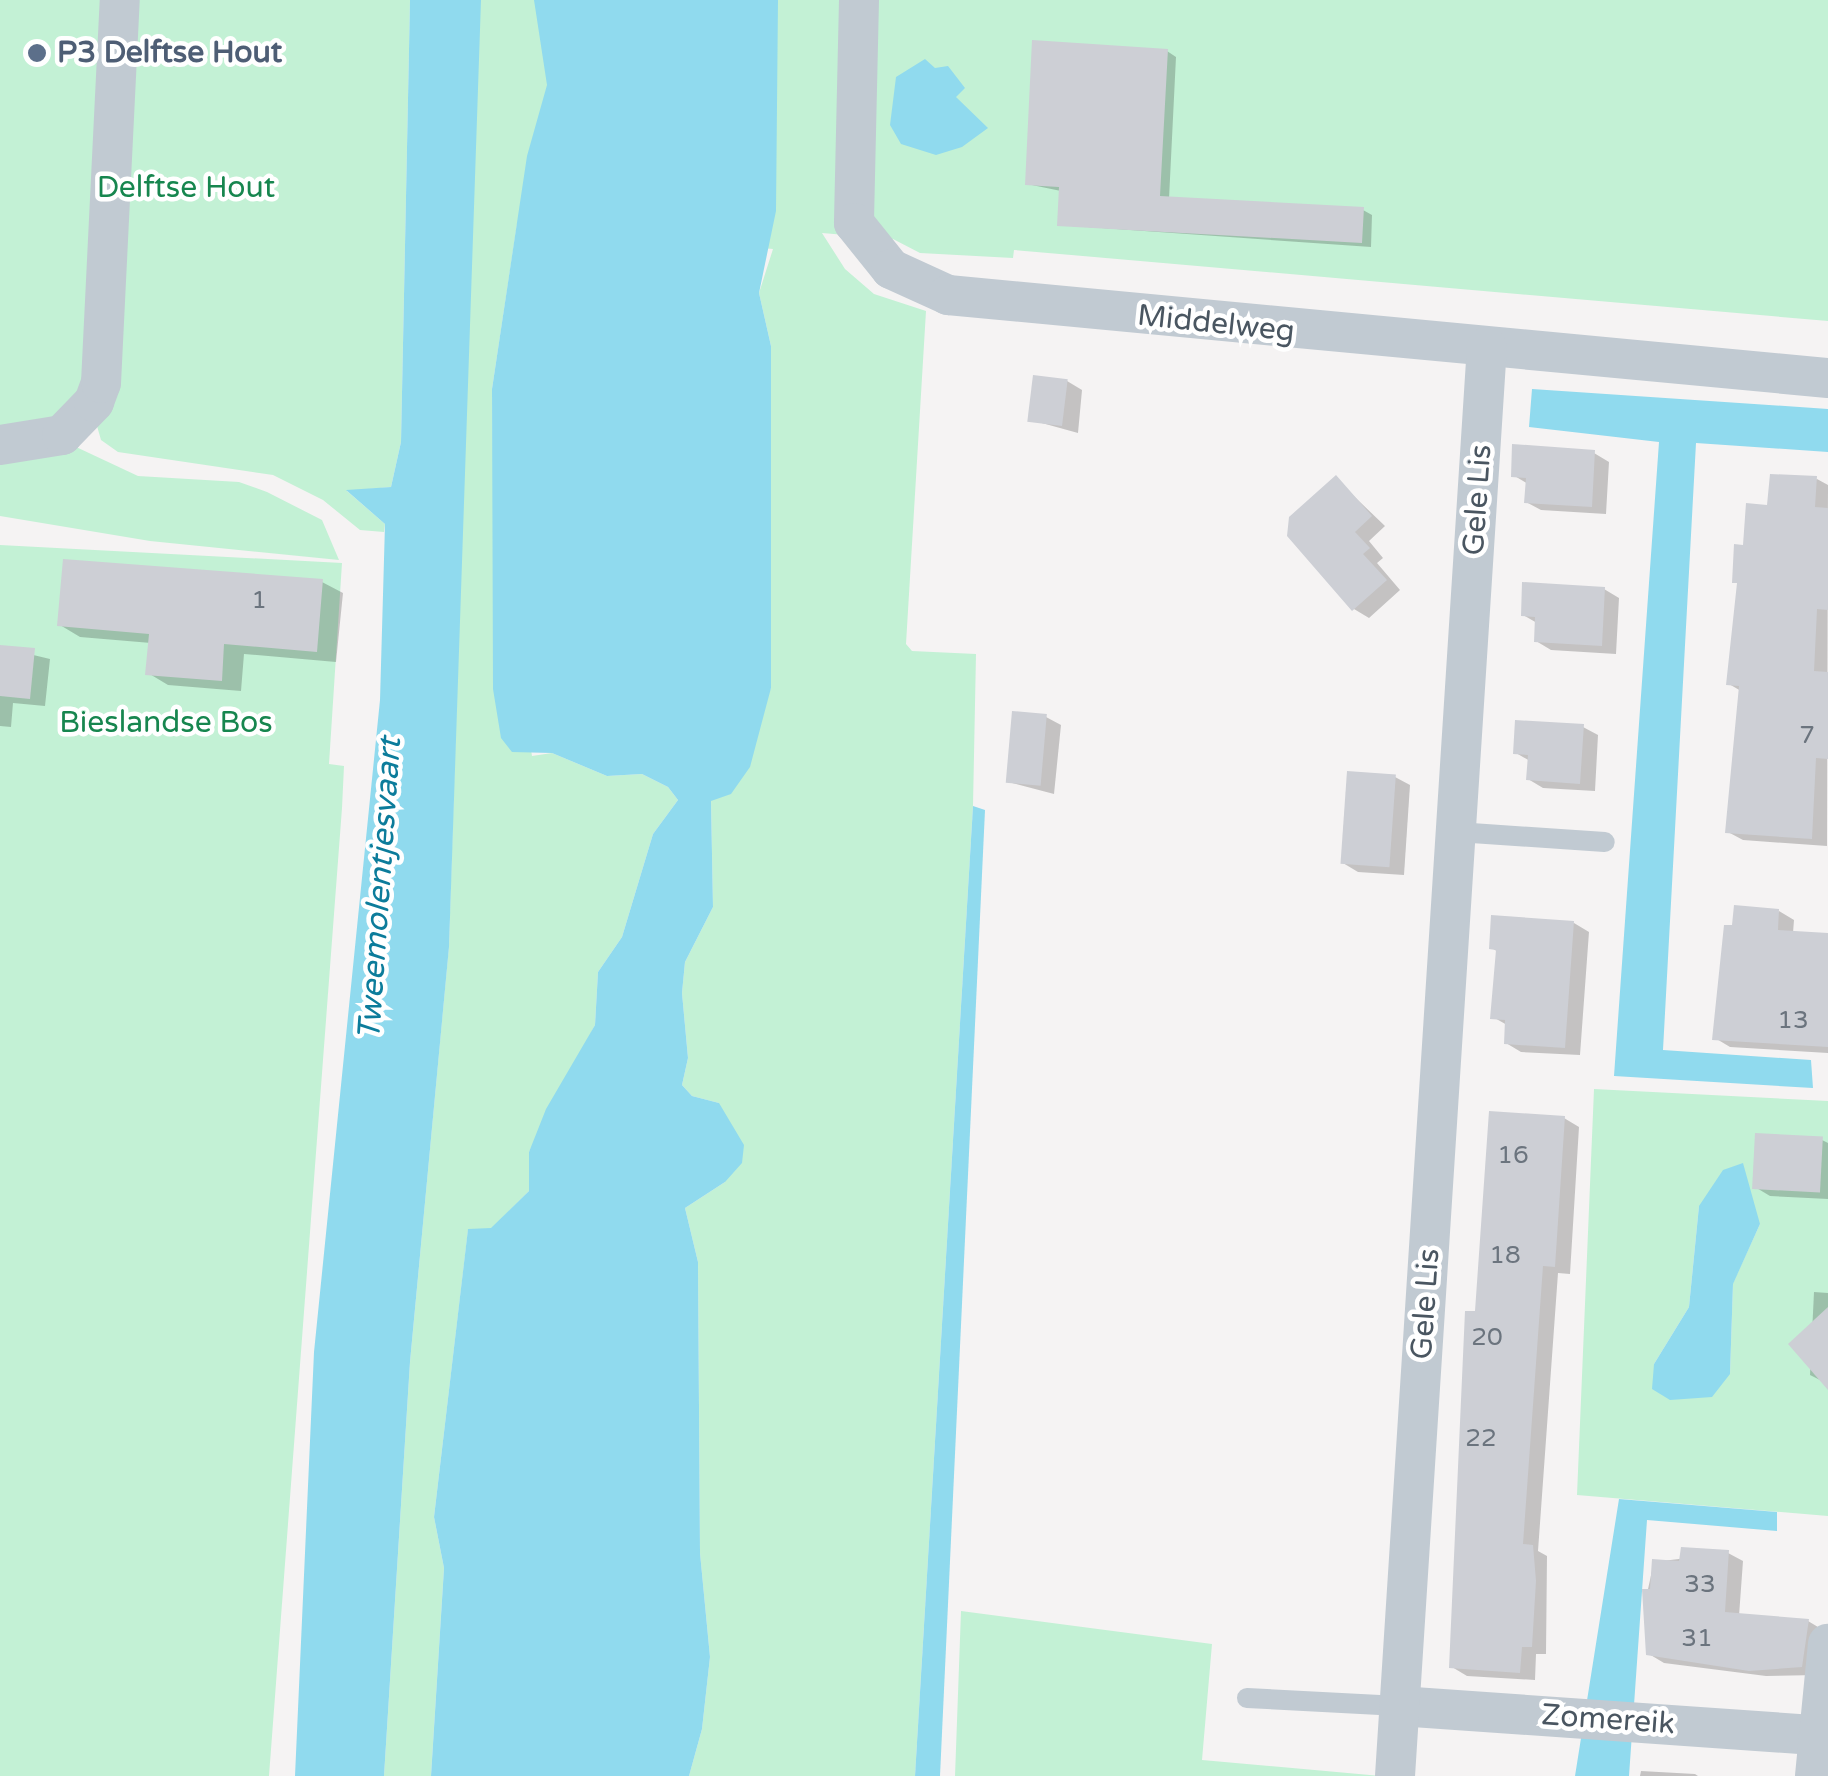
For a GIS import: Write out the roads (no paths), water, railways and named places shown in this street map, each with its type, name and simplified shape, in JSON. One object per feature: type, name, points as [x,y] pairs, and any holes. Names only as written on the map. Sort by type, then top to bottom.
[{"type":"street","points":[[0,445],[48,440],[76,424],[101,382],[120,0]]},
{"type":"street","name":"Middelweg","points":[[859,0],[851,202],[863,239],[892,269],[948,295],[1828,378]]},
{"type":"street","name":"Gele Lis","points":[[1395,1776],[1488,347]]},
{"type":"street","points":[[1815,1776],[1823,1735],[1828,1644]]},
{"type":"street","name":"Zomereik","points":[[1399,1706],[1823,1735]]},
{"type":"lane","points":[[1456,832],[1605,842]]},
{"type":"lane","points":[[1247,1698],[1399,1706]]},
{"type":"water","name":"Tweemolentjesvaart","points":[[410,0],[481,0],[449,947],[410,1362],[384,1776],[295,1776],[314,1352],[380,700],[385,524],[346,490],[391,487],[401,442]]},
{"type":"water","points":[[534,0],[778,0],[776,211],[759,293],[771,346],[771,688],[750,767],[731,794],[711,801],[713,907],[685,962],[682,993],[688,1058],[682,1085],[692,1096],[719,1103],[744,1145],[742,1163],[725,1182],[685,1208],[698,1262],[700,1553],[710,1657],[702,1729],[689,1776],[431,1776],[444,1568],[434,1517],[468,1229],[491,1228],[529,1191],[529,1152],[546,1109],[595,1025],[598,972],[622,937],[653,834],[678,800],[668,787],[642,774],[607,776],[552,753],[512,752],[501,738],[493,689],[492,389],[527,156],[547,85]]},
{"type":"water","points":[[925,59],[935,68],[948,66],[965,88],[956,97],[988,128],[962,147],[936,155],[901,144],[890,125],[896,77]]},
{"type":"water","points":[[1532,389],[1828,409],[1828,452],[1696,443],[1663,1050],[1811,1060],[1813,1088],[1614,1076],[1659,442],[1529,427]]},
{"type":"water","points":[[973,806],[985,810],[940,1776],[915,1776]]},
{"type":"water","points":[[1743,1163],[1760,1224],[1733,1284],[1730,1374],[1712,1397],[1670,1400],[1652,1389],[1654,1364],[1689,1307],[1699,1206],[1723,1170]]},
{"type":"water","points":[[1619,1499],[1777,1512],[1777,1531],[1647,1520],[1629,1776],[1575,1776]]},
{"type":"place","name":"P3 Delftse Hout","points":[[37,53]]},
{"type":"park label","name":"Delftse Hout","points":[[186,188]]},
{"type":"park label","name":"Bieslandse Bos","points":[[166,723]]}]
